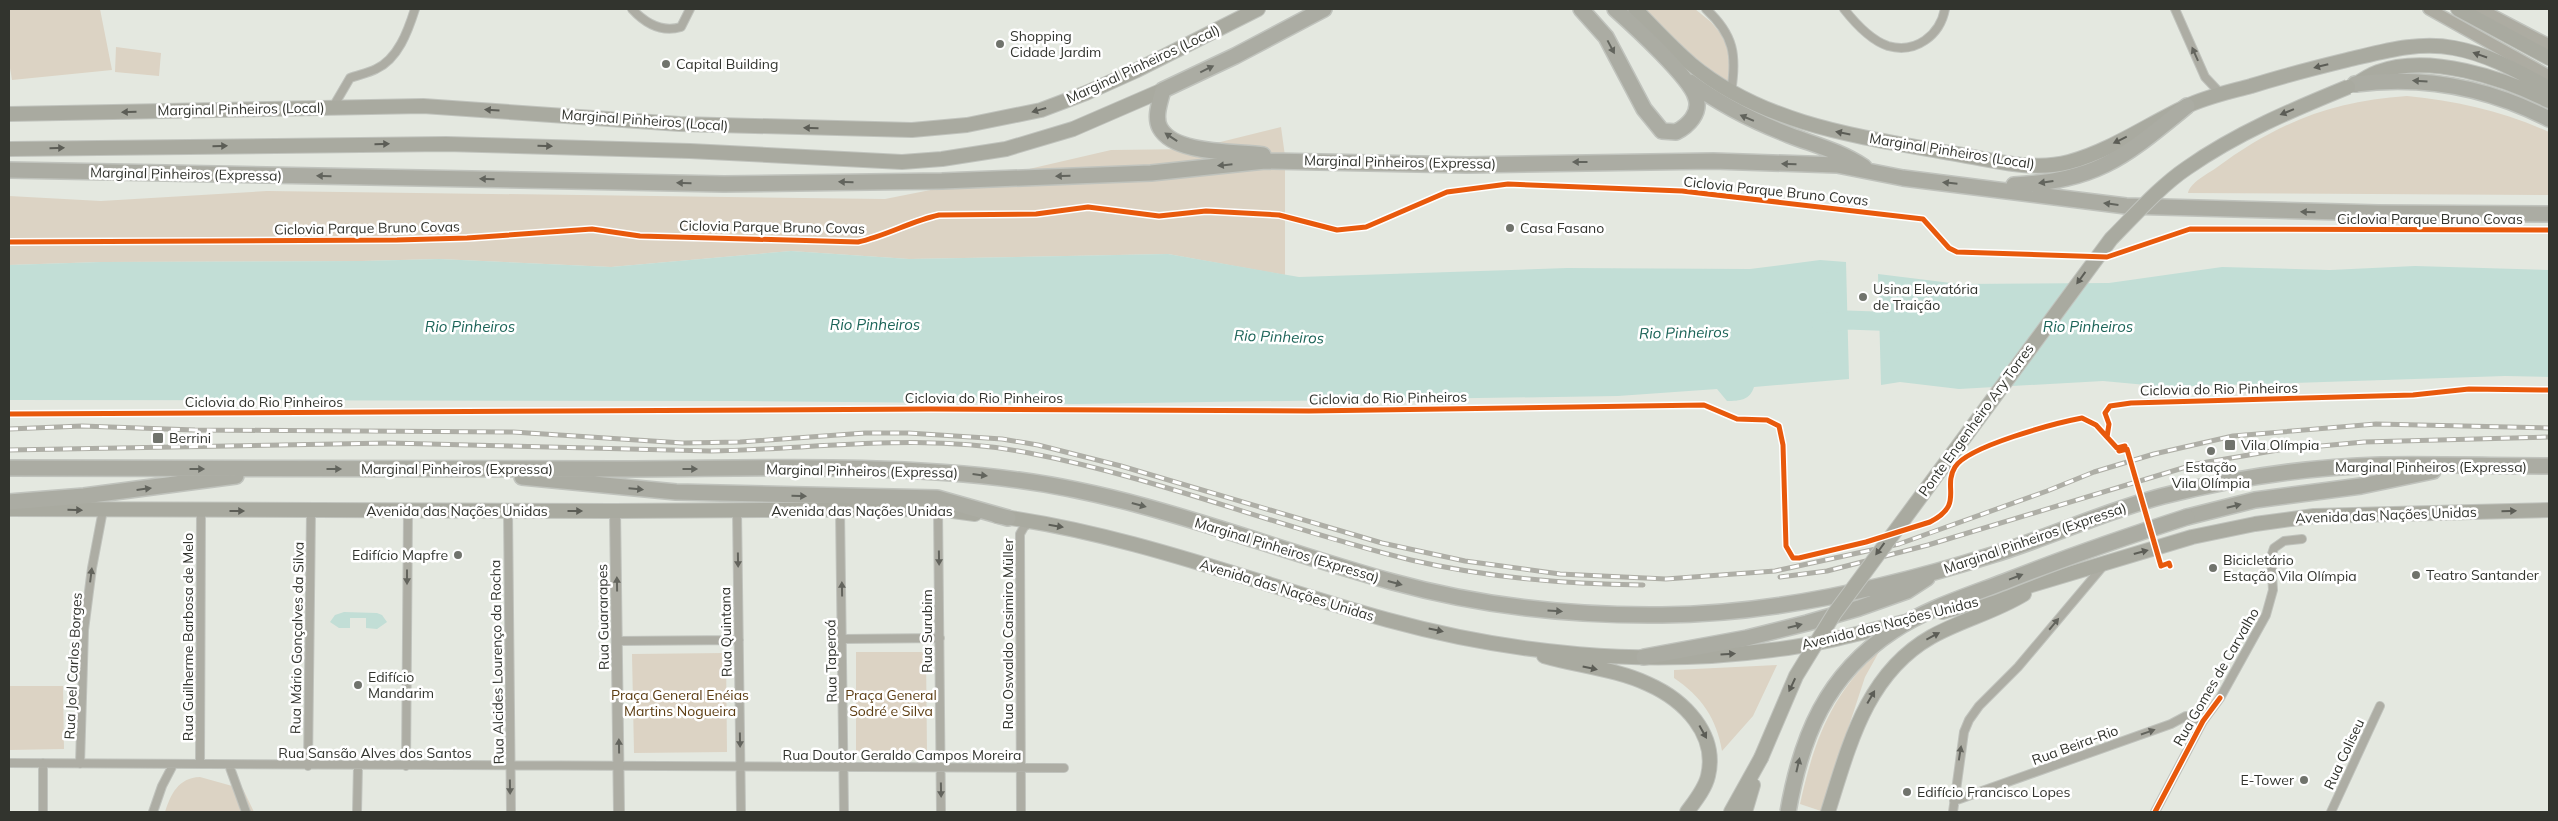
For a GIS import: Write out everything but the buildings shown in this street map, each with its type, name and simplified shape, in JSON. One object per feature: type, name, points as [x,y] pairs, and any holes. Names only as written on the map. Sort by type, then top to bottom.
[{"type":"highway","name":"Marginal Pinheiros (Local)","points":[[9,114],[423,106],[680,124],[912,130],[967,125],[1041,110],[1086,93],[1258,9]]},
{"type":"highway","points":[[9,148],[446,144],[690,151],[902,162],[942,159],[1006,149],[1074,129],[1235,56],[1324,9]]},
{"type":"highway","points":[[1581,9],[1606,37],[1644,109],[1662,131],[1676,132],[1683,128],[1691,121],[1697,108],[1696,98],[1681,75]]},
{"type":"highway","points":[[1615,9],[1681,75],[1736,113],[1791,136],[1838,151],[1871,172]]},
{"type":"highway","name":"Marginal Pinheiros (Local)","points":[[1635,9],[1692,65],[1731,92],[1785,117],[1826,129],[2005,162],[2038,165],[2069,162],[2187,106],[2221,94],[2391,48],[2422,45],[2465,50],[2493,60],[2549,88]]},
{"type":"highway","points":[[2458,9],[2549,58]]},
{"type":"highway","name":"Ponte Engenheiro Ary Torres","points":[[1745,812],[1761,758],[1796,676],[1834,614],[2111,239],[2185,169],[2272,118],[2351,86],[2380,71],[2394,68],[2441,67],[2493,78],[2519,86],[2549,101]]},
{"type":"highway","points":[[2351,86],[2405,80],[2467,87],[2500,97],[2549,119]]},
{"type":"highway","points":[[1163,90],[1157,116],[1160,129],[1171,140],[1216,152],[1255,154],[1304,161]]},
{"type":"highway","points":[[1978,187],[2039,183],[2069,179],[2091,172],[2128,154],[2187,106]]},
{"type":"highway","name":"Marginal Pinheiros (Expressa)","points":[[9,170],[724,184],[812,181],[895,183],[1151,173],[1265,162],[1304,161],[1467,165],[1713,161],[1837,165],[1902,178],[2126,206],[2378,213],[2549,214]]},
{"type":"highway","name":"Marginal Pinheiros (Expressa)","points":[[9,468],[901,469],[965,473],[1024,480],[1080,490],[1165,512],[1397,583],[1483,602],[1539,610],[1668,615],[1751,609],[1823,598],[1939,570],[1995,554],[2119,508],[2224,483],[2324,468],[2382,465],[2549,466]]},
{"type":"highway","points":[[1788,812],[1800,754],[1828,696],[1853,664],[1874,644],[1921,615],[2074,554],[2187,517],[2255,500],[2361,486],[2455,466]]},
{"type":"highway","points":[[9,502],[84,496],[286,469]]},
{"type":"highway","points":[[466,469],[537,479],[676,492],[937,498],[1008,518]]},
{"type":"highway","name":"Avenida das Nações Unidas","points":[[9,509],[201,511],[938,509],[1032,522],[1131,542],[1391,620],[1509,646],[1592,655],[1676,658],[1744,653],[1814,643],[1942,612],[2107,561],[2218,531],[2314,516],[2549,510]]},
{"type":"highway","points":[[1644,657],[1747,638],[1860,608],[1907,591],[1939,570]]},
{"type":"highway","points":[[1828,812],[1853,732],[1877,686],[1894,664],[1932,636],[1999,607],[2044,582]]},
{"type":"highway","points":[[1509,646],[1648,684],[1688,711],[1707,739],[1710,756],[1708,776],[1702,791],[1687,812]]},
{"type":"highway","points":[[1731,812],[1761,758]]},
{"type":"main road","points":[[2429,9],[2549,76]]},
{"type":"main road","points":[[2480,9],[2549,45]]},
{"type":"street","points":[[333,107],[350,78],[376,70],[392,55],[408,29],[415,9]]},
{"type":"street","points":[[632,9],[642,20],[671,30],[681,27],[690,9]]},
{"type":"street","points":[[1706,9],[1726,32],[1733,48],[1734,60],[1731,92]]},
{"type":"street","points":[[1844,9],[1854,22],[1873,38],[1887,46],[1909,47],[1932,36],[1940,26],[1945,9]]},
{"type":"street","points":[[2175,9],[2205,77],[2221,94]]},
{"type":"street","name":"Rua Surubim","points":[[938,509],[941,812]]},
{"type":"street","name":"Rua Joel Carlos Borges","points":[[80,764],[84,630],[92,568],[103,510]]},
{"type":"street","name":"Rua Taperoá","points":[[840,510],[844,812]]},
{"type":"street","name":"Rua Guilherme Barbosa de Melo","points":[[200,764],[201,511]]},
{"type":"street","name":"Rua Mário Gonçalves da Silva","points":[[308,766],[311,511]]},
{"type":"street","points":[[406,766],[408,511]]},
{"type":"street","name":"Rua Alcides Lourenço da Rocha","points":[[508,511],[511,812]]},
{"type":"street","name":"Rua Guararapes","points":[[616,511],[619,812]]},
{"type":"street","name":"Rua Quintana","points":[[737,511],[741,812]]},
{"type":"street","name":"Rua Oswaldo Casimiro Müller","points":[[1021,812],[1020,534],[1024,526],[1032,522]]},
{"type":"street","name":"Rua Gomes de Carvalho","points":[[2154,812],[2203,721],[2220,698],[2270,607],[2274,548],[2284,541],[2302,539]]},
{"type":"street","points":[[1953,812],[1964,732],[1969,720],[2018,666],[2107,561]]},
{"type":"street","points":[[843,639],[940,638]]},
{"type":"street","points":[[618,640],[739,640]]},
{"type":"street","name":"Rua Coliseu","points":[[2330,812],[2380,706]]},
{"type":"street","name":"Rua Beira-Rio","points":[[1954,801],[2171,724],[2186,716],[2203,721]]},
{"type":"street","name":"Rua Sansão Alves dos Santos","points":[[9,763],[740,767]]},
{"type":"street","points":[[43,763],[43,812]]},
{"type":"street","points":[[153,812],[162,786],[173,765]]},
{"type":"street","points":[[229,765],[246,812]]},
{"type":"street","points":[[357,812],[358,766]]},
{"type":"street","name":"Rua Doutor Geraldo Campos Moreira","points":[[740,767],[1064,768]]},
{"type":"green space","points":[[9,9],[100,9],[112,70],[12,80],[9,62]]},
{"type":"green space","points":[[1644,9],[1695,9],[1711,22],[1721,34],[1731,56],[1728,80],[1726,82],[1693,56]]},
{"type":"green space","points":[[116,47],[161,53],[159,76],[115,72]]},
{"type":"green space","points":[[2407,96],[2480,108],[2514,118],[2549,132],[2549,195],[2188,193],[2195,182],[2261,138],[2283,127],[2329,109],[2354,103]]},
{"type":"green space","points":[[1281,127],[1285,156],[1285,275],[1168,254],[909,259],[791,251],[611,267],[439,259],[101,262],[9,265],[9,196],[101,201],[267,191],[885,199],[986,179],[1111,150],[1192,149]]},
{"type":"green space","points":[[1880,650],[1865,677],[1821,811],[1800,804],[1805,781],[1827,720],[1849,684]]},
{"type":"green space","name":"Praça General Sodré e Silva","points":[[856,652],[926,652],[927,754],[856,754]]},
{"type":"green space","name":"Praça General Enéias Martins Nogueira","points":[[726,653],[727,752],[634,753],[632,654]]},
{"type":"green space","points":[[1777,665],[1753,716],[1722,751],[1720,739],[1706,709],[1692,692],[1674,678],[1674,670]]},
{"type":"green space","points":[[9,686],[63,686],[64,749],[9,750]]},
{"type":"green space","points":[[200,777],[243,789],[254,812],[165,812],[173,793],[181,784],[186,780]]},
{"type":"water","points":[[791,251],[909,259],[1168,254],[1299,277],[1567,268],[1750,269],[1820,260],[1846,262],[1849,379],[1754,387],[1750,395],[1736,401],[1727,401],[1717,389],[1618,396],[1076,404],[740,401],[9,400],[9,265],[101,262],[439,259],[611,267]]},
{"type":"water","points":[[2415,266],[2549,270],[2549,377],[2505,376],[2168,387],[2103,381],[1959,389],[1900,382],[1881,385],[1878,274],[1959,284],[2109,283],[2222,267],[2330,270]]},
{"type":"water","points":[[344,612],[377,613],[382,615],[387,622],[377,629],[366,628],[366,618],[350,618],[350,628],[339,628],[330,622],[335,615]]},
{"type":"waterway","name":"Rio Pinheiros","points":[[1821,323],[1847,320],[1903,322]]},
{"type":"railway","points":[[9,429],[82,426],[195,430],[513,432],[683,443],[740,442],[865,433],[908,433],[1002,439],[1038,445],[1121,466],[1382,543],[1465,561],[1560,574],[1666,579],[1775,571],[1899,544],[2047,491],[2094,472],[2154,454],[2233,436],[2376,424],[2549,428]]},
{"type":"railway","points":[[1780,577],[1827,571],[1928,545],[2196,464],[2278,450],[2364,442],[2549,437]]},
{"type":"railway","points":[[9,450],[389,443],[710,451],[870,443],[949,444],[989,447],[1029,453],[1126,476],[1363,548],[1411,560],[1498,576],[1585,583],[1643,585]]},
{"type":"cycle path","name":"Ciclovia Parque Bruno Covas","points":[[9,242],[397,240],[467,238],[592,229],[640,236],[858,242],[939,215],[1036,214],[1088,207],[1159,216],[1206,211],[1279,215],[1337,230],[1366,227],[1447,192],[1508,184],[1682,191],[1923,219],[1949,248],[1957,252],[2107,257],[2190,229],[2549,230]]},
{"type":"cycle path","name":"Ciclovia do Rio Pinheiros","points":[[2107,437],[2109,424],[2105,413],[2110,406],[2131,403],[2413,395],[2469,389],[2549,390]]},
{"type":"cycle path","name":"Ciclovia do Rio Pinheiros","points":[[9,414],[931,409],[1309,411],[1704,405],[1737,419],[1767,420],[1779,426],[1783,445],[1786,546],[1793,558],[1866,542],[1930,522],[1947,509],[1951,496],[1952,475],[1955,467],[1963,459],[1977,451],[2014,436],[2082,418],[2096,425],[2117,448],[2125,446],[2119,451],[2127,449],[2161,566],[2169,563],[2170,566]]},
{"type":"cycle path","points":[[2155,812],[2203,721],[2220,698]]},
{"type":"place","name":"Shopping Cidade Jardim","points":[[1000,44]]},
{"type":"place","name":"Capital Building","points":[[666,64]]},
{"type":"place","name":"Casa Fasano","points":[[1510,228]]},
{"type":"place","name":"Usina Elevatória de Traição","points":[[1863,297]]},
{"type":"place","name":"Berrini","points":[[158,438]]},
{"type":"place","name":"Vila Olímpia","points":[[2230,445]]},
{"type":"place","name":"Estação Vila Olímpia","points":[[2211,451]]},
{"type":"place","name":"Edifício Mapfre","points":[[458,555]]},
{"type":"place","name":"Bicicletário Estação Vila Olímpia","points":[[2213,568]]},
{"type":"place","name":"Teatro Santander","points":[[2416,575]]},
{"type":"place","name":"Edifício Mandarim","points":[[358,685]]},
{"type":"place","name":"E-Tower","points":[[2304,780]]},
{"type":"place","name":"Edifício Francisco Lopes","points":[[1907,792]]}]
